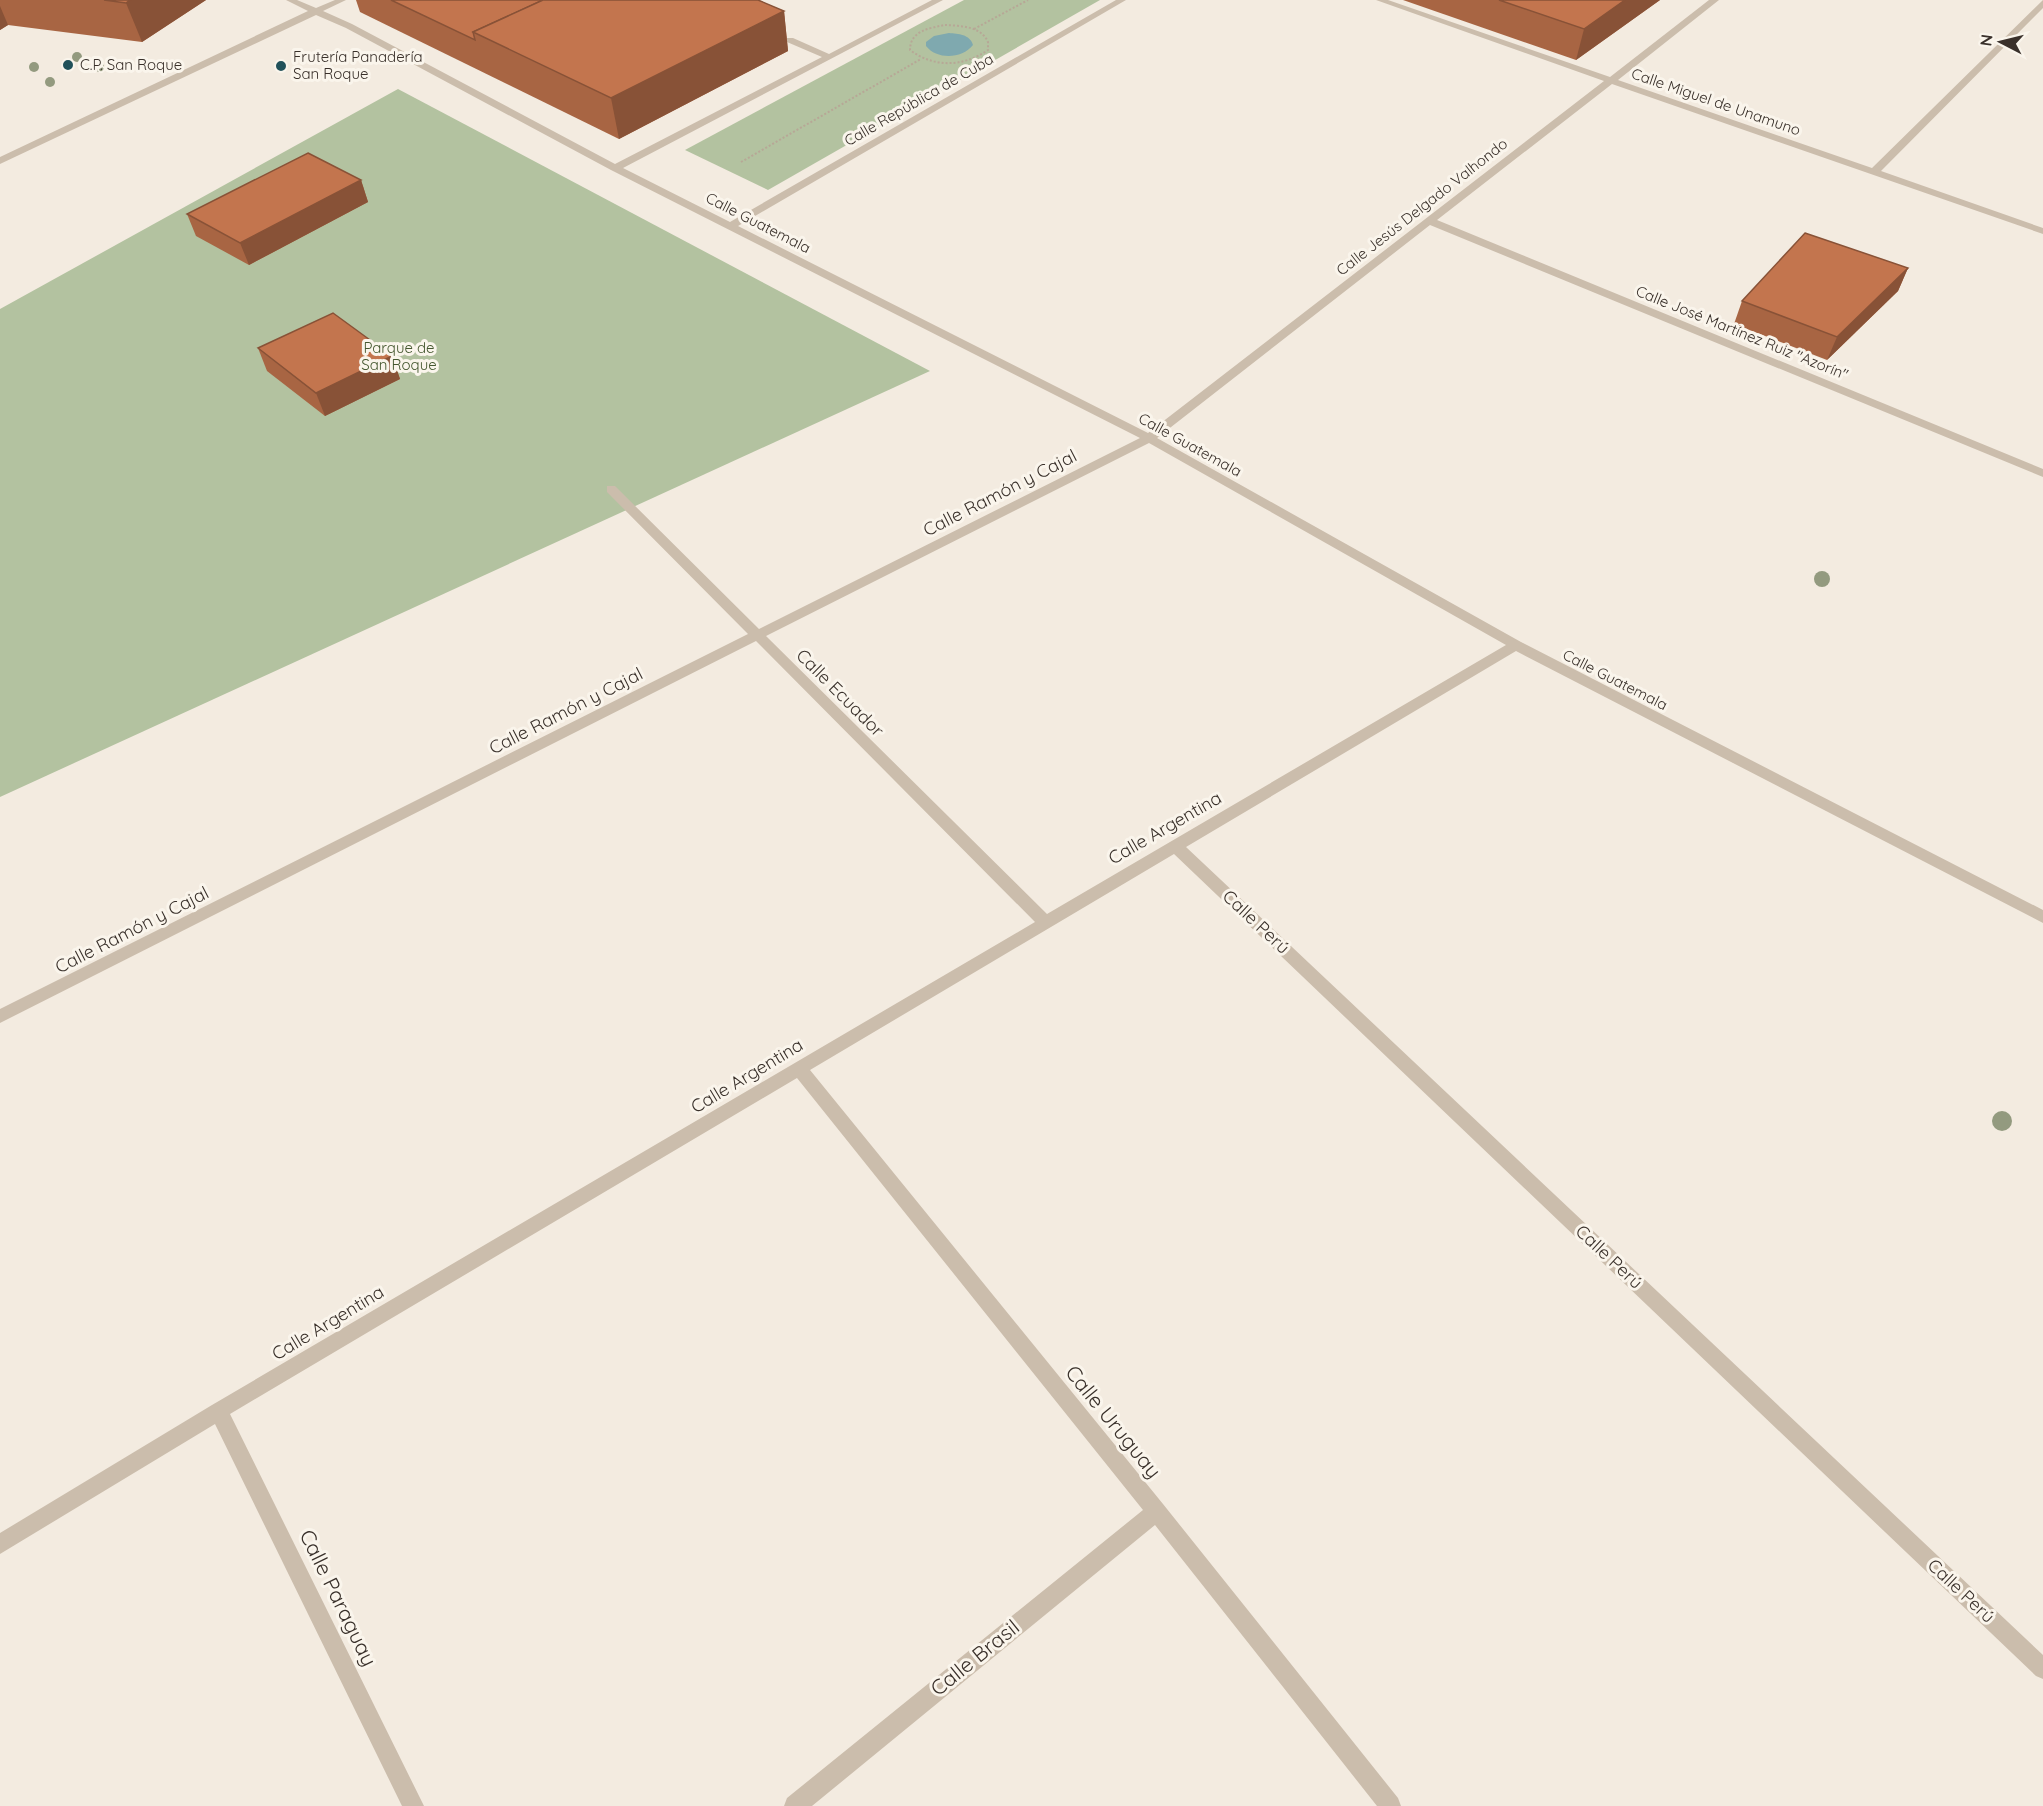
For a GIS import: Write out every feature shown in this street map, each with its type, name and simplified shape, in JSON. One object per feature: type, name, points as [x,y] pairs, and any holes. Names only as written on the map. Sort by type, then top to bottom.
[{"type":"street","name":"Calle Guatemala","points":[[290,0],[318,10],[615,168],[1149,438],[1516,645],[2043,917]]},
{"type":"street","points":[[0,161],[262,34],[342,0]]},
{"type":"street","points":[[615,168],[939,0]]},
{"type":"street","name":"Calle República de Cuba","points":[[731,226],[1122,0]]},
{"type":"street","name":"Calle Miguel de Unamuno","points":[[1380,0],[2043,231]]},
{"type":"street","name":"Calle Jesús Delgado Valhondo","points":[[1149,438],[1715,0]]},
{"type":"street","points":[[1873,173],[2043,3]]},
{"type":"street","points":[[790,40],[829,57]]},
{"type":"street","name":"Calle José Martínez Ruiz \"Azorín\"","points":[[1429,220],[2043,473]]},
{"type":"street","name":"Calle Ramón y Cajal","points":[[0,1016],[1149,438]]},
{"type":"street","name":"Calle Ecuador","points":[[610,489],[1045,922]]},
{"type":"street","name":"Calle Argentina","points":[[0,1544],[219,1410],[1516,645]]},
{"type":"street","name":"Calle Perú","points":[[1174,845],[2043,1669]]},
{"type":"street","name":"Calle Uruguay","points":[[799,1068],[1390,1806]]},
{"type":"street","name":"Calle Paraguay","points":[[219,1410],[413,1806]]},
{"type":"street","name":"Calle Brasil","points":[[795,1806],[1156,1511]]},
{"type":"path","points":[[974,29],[1028,0]]},
{"type":"path","points":[[945,26],[974,29],[987,38],[990,44],[988,50],[962,63],[949,64],[921,58],[910,50],[909,43],[912,37],[921,31],[945,26]]},
{"type":"path","points":[[741,162],[921,58]]},
{"type":"green space","points":[[964,0],[1100,0],[768,190],[685,150]]},
{"type":"green space","name":"Parque de San Roque","points":[[398,89],[930,371],[0,797],[0,309]]},
{"type":"water","points":[[949,33],[966,37],[973,45],[963,53],[949,56],[936,54],[926,46],[926,42],[934,36]]},
{"type":"building","points":[[104,0],[130,0],[126,3]]},
{"type":"building","points":[[391,0],[543,0],[473,32],[475,40]]},
{"type":"building","points":[[543,0],[758,0],[784,11],[611,98],[473,32]]},
{"type":"building","points":[[1499,0],[1625,0],[1584,29]]},
{"type":"building","points":[[308,153],[361,180],[240,243],[187,214]]},
{"type":"building","points":[[1805,233],[1908,268],[1837,337],[1742,301]]},
{"type":"building","points":[[333,313],[392,356],[316,393],[258,348]]},
{"type":"place","name":"C.P. San Roque","points":[[68,65]]},
{"type":"place","name":"Frutería Panadería San Roque","points":[[281,66]]}]
